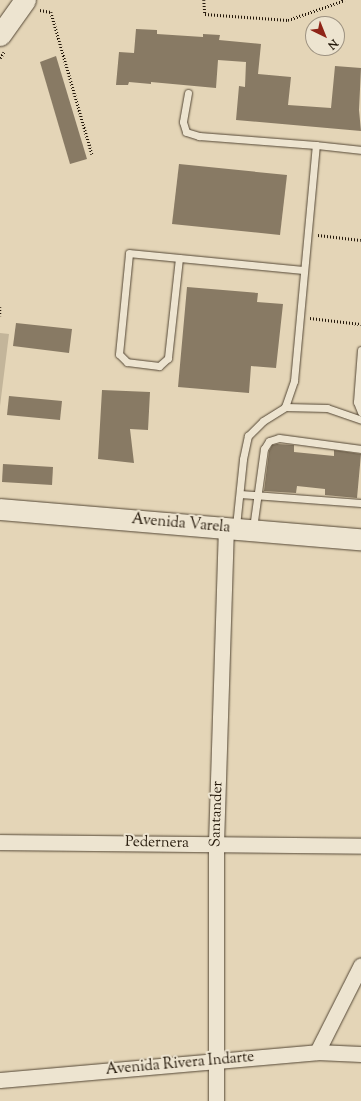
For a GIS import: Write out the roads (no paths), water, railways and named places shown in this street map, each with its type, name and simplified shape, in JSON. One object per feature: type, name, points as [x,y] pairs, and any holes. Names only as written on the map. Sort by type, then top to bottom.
[{"type":"main road","points":[[0,35],[31,5]]},
{"type":"main road","name":"Avenida Varela","points":[[0,509],[238,528],[361,540]]},
{"type":"street","name":"Santander","points":[[216,1101],[216,844],[238,528]]},
{"type":"street","name":"Pedernera","points":[[0,842],[361,846]]},
{"type":"street","points":[[317,1052],[361,965]]},
{"type":"street","name":"Avenida Rivera Indarte","points":[[0,1080],[317,1052],[361,1054]]},
{"type":"lane","points":[[188,93],[183,122],[186,132],[199,136],[361,150]]},
{"type":"lane","points":[[285,407],[294,381],[302,270],[316,145]]},
{"type":"lane","points":[[179,258],[168,358],[159,366],[127,362],[119,354],[129,253],[302,270]]},
{"type":"lane","points":[[361,350],[356,402],[361,412]]},
{"type":"lane","points":[[238,528],[243,459],[248,436],[263,421],[285,407],[327,408],[361,420]]},
{"type":"lane","points":[[238,528],[257,495],[264,449],[269,441],[279,438],[361,449]]},
{"type":"lane","points":[[240,494],[361,503]]}]
